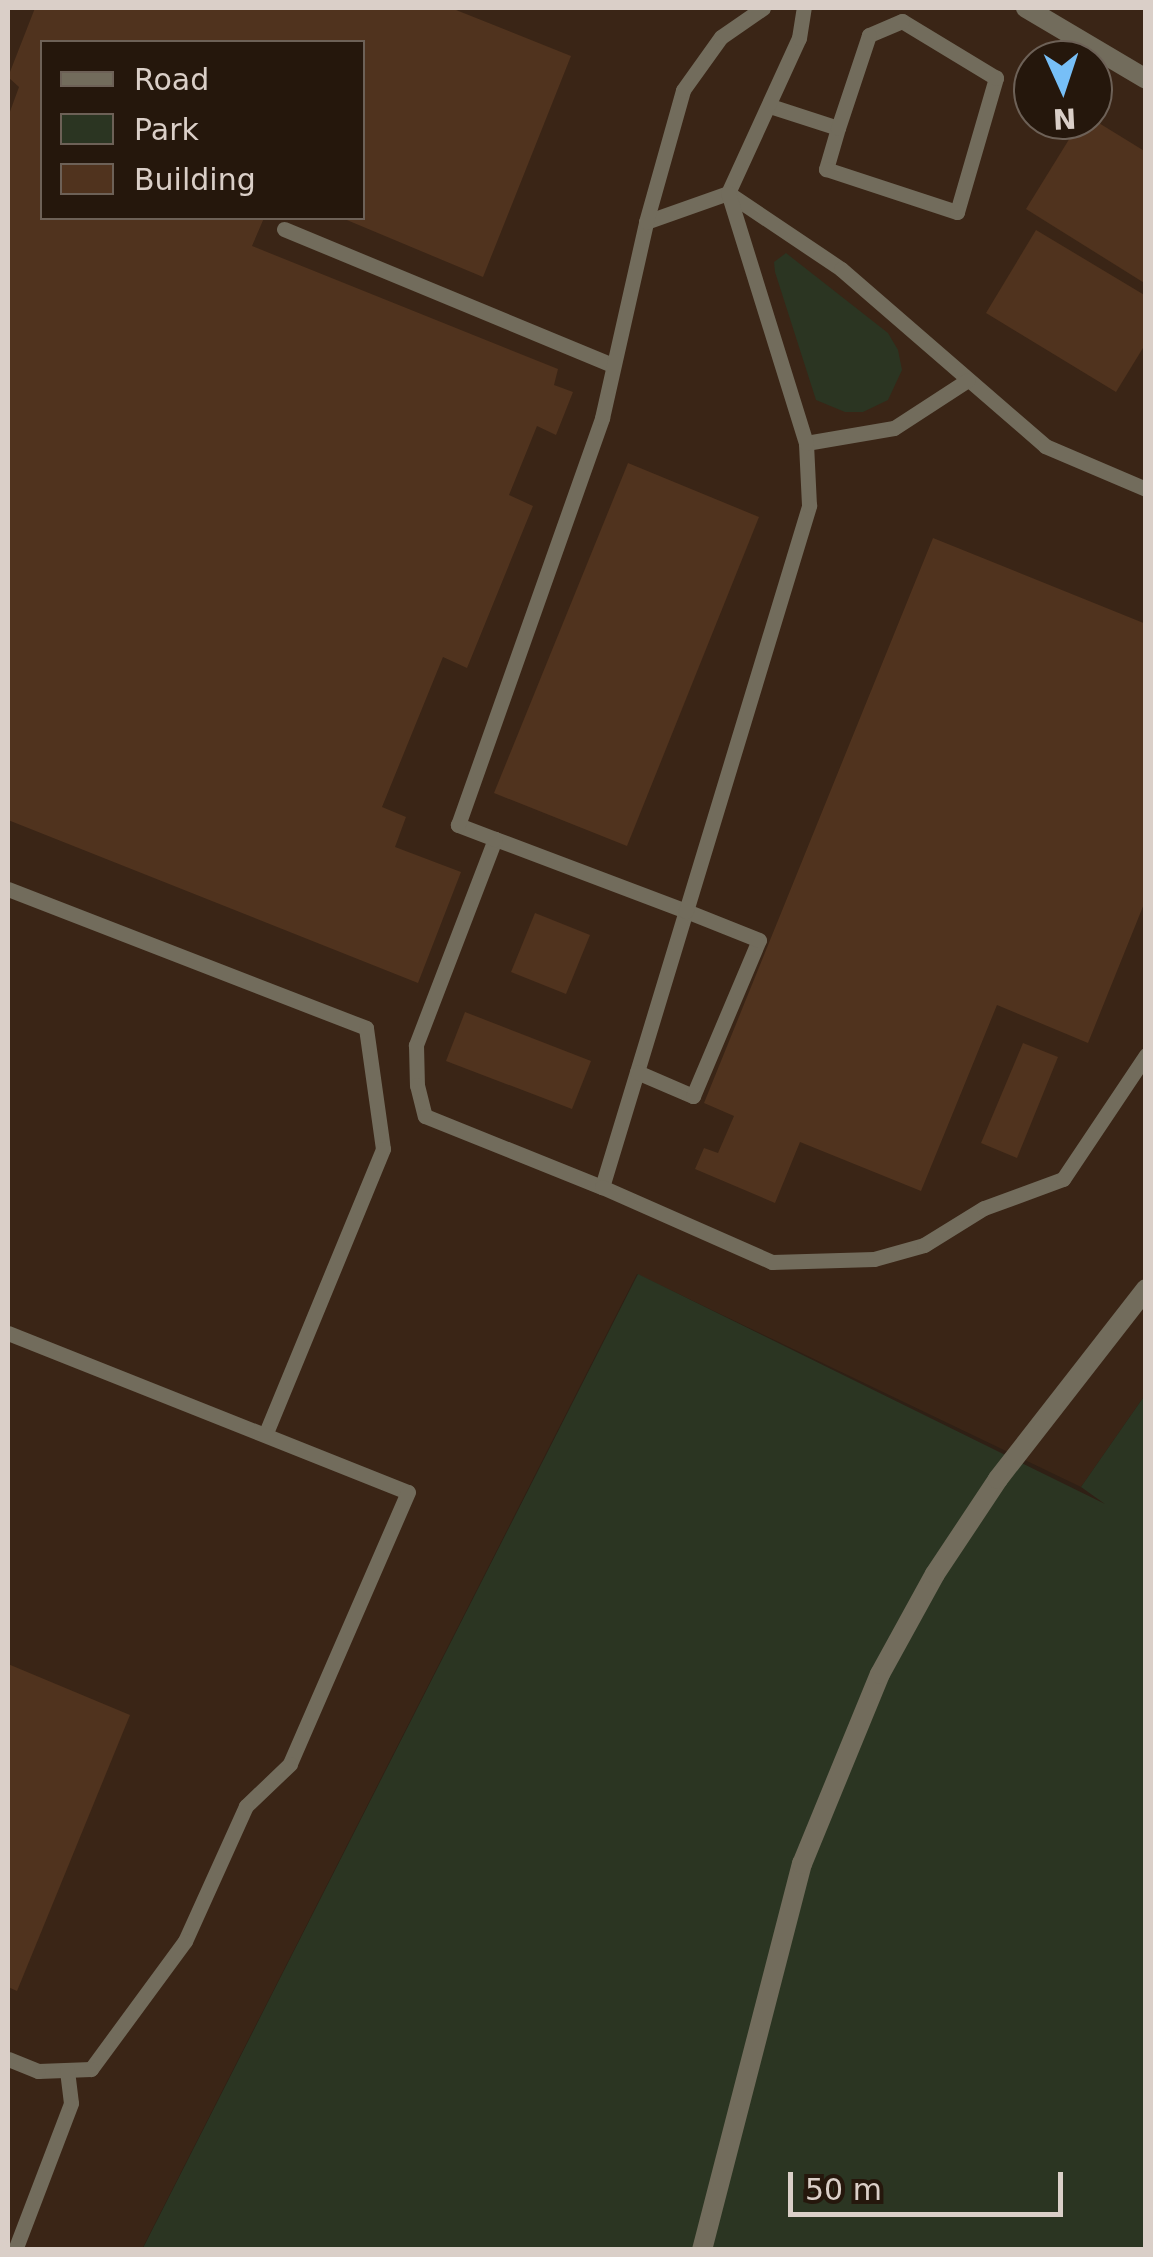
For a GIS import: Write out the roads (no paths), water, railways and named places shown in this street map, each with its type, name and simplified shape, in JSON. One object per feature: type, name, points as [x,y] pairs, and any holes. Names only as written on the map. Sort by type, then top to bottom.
[{"type":"street","points":[[1026,8],[1146,79]]},
{"type":"street","points":[[702,2250],[802,1864],[880,1674],[935,1574],[998,1479],[1146,1289]]},
{"type":"lane","points":[[637,1072],[693,1096],[759,940],[458,826],[602,418],[646,222],[684,90],[721,37],[763,8]]},
{"type":"lane","points":[[602,1187],[809,505],[806,442],[728,193],[800,38],[804,8]]},
{"type":"lane","points":[[902,21],[996,78],[957,212],[826,169],[838,128],[870,35],[902,21]]},
{"type":"lane","points":[[770,106],[838,128]]},
{"type":"lane","points":[[646,222],[728,193]]},
{"type":"lane","points":[[728,193],[840,269],[1045,446],[1146,489]]},
{"type":"lane","points":[[284,230],[614,365]]},
{"type":"lane","points":[[806,442],[894,428],[968,380]]},
{"type":"lane","points":[[495,839],[416,1045],[417,1084],[425,1116],[602,1187],[772,1262],[874,1259],[924,1244],[984,1208],[1063,1179],[1146,1055]]},
{"type":"lane","points":[[8,889],[366,1028],[383,1149],[265,1435]]},
{"type":"lane","points":[[8,1334],[408,1492],[290,1764],[246,1806],[185,1941],[91,2069],[38,2071],[8,2059]]},
{"type":"lane","points":[[15,2250],[71,2103],[66,2070]]}]
